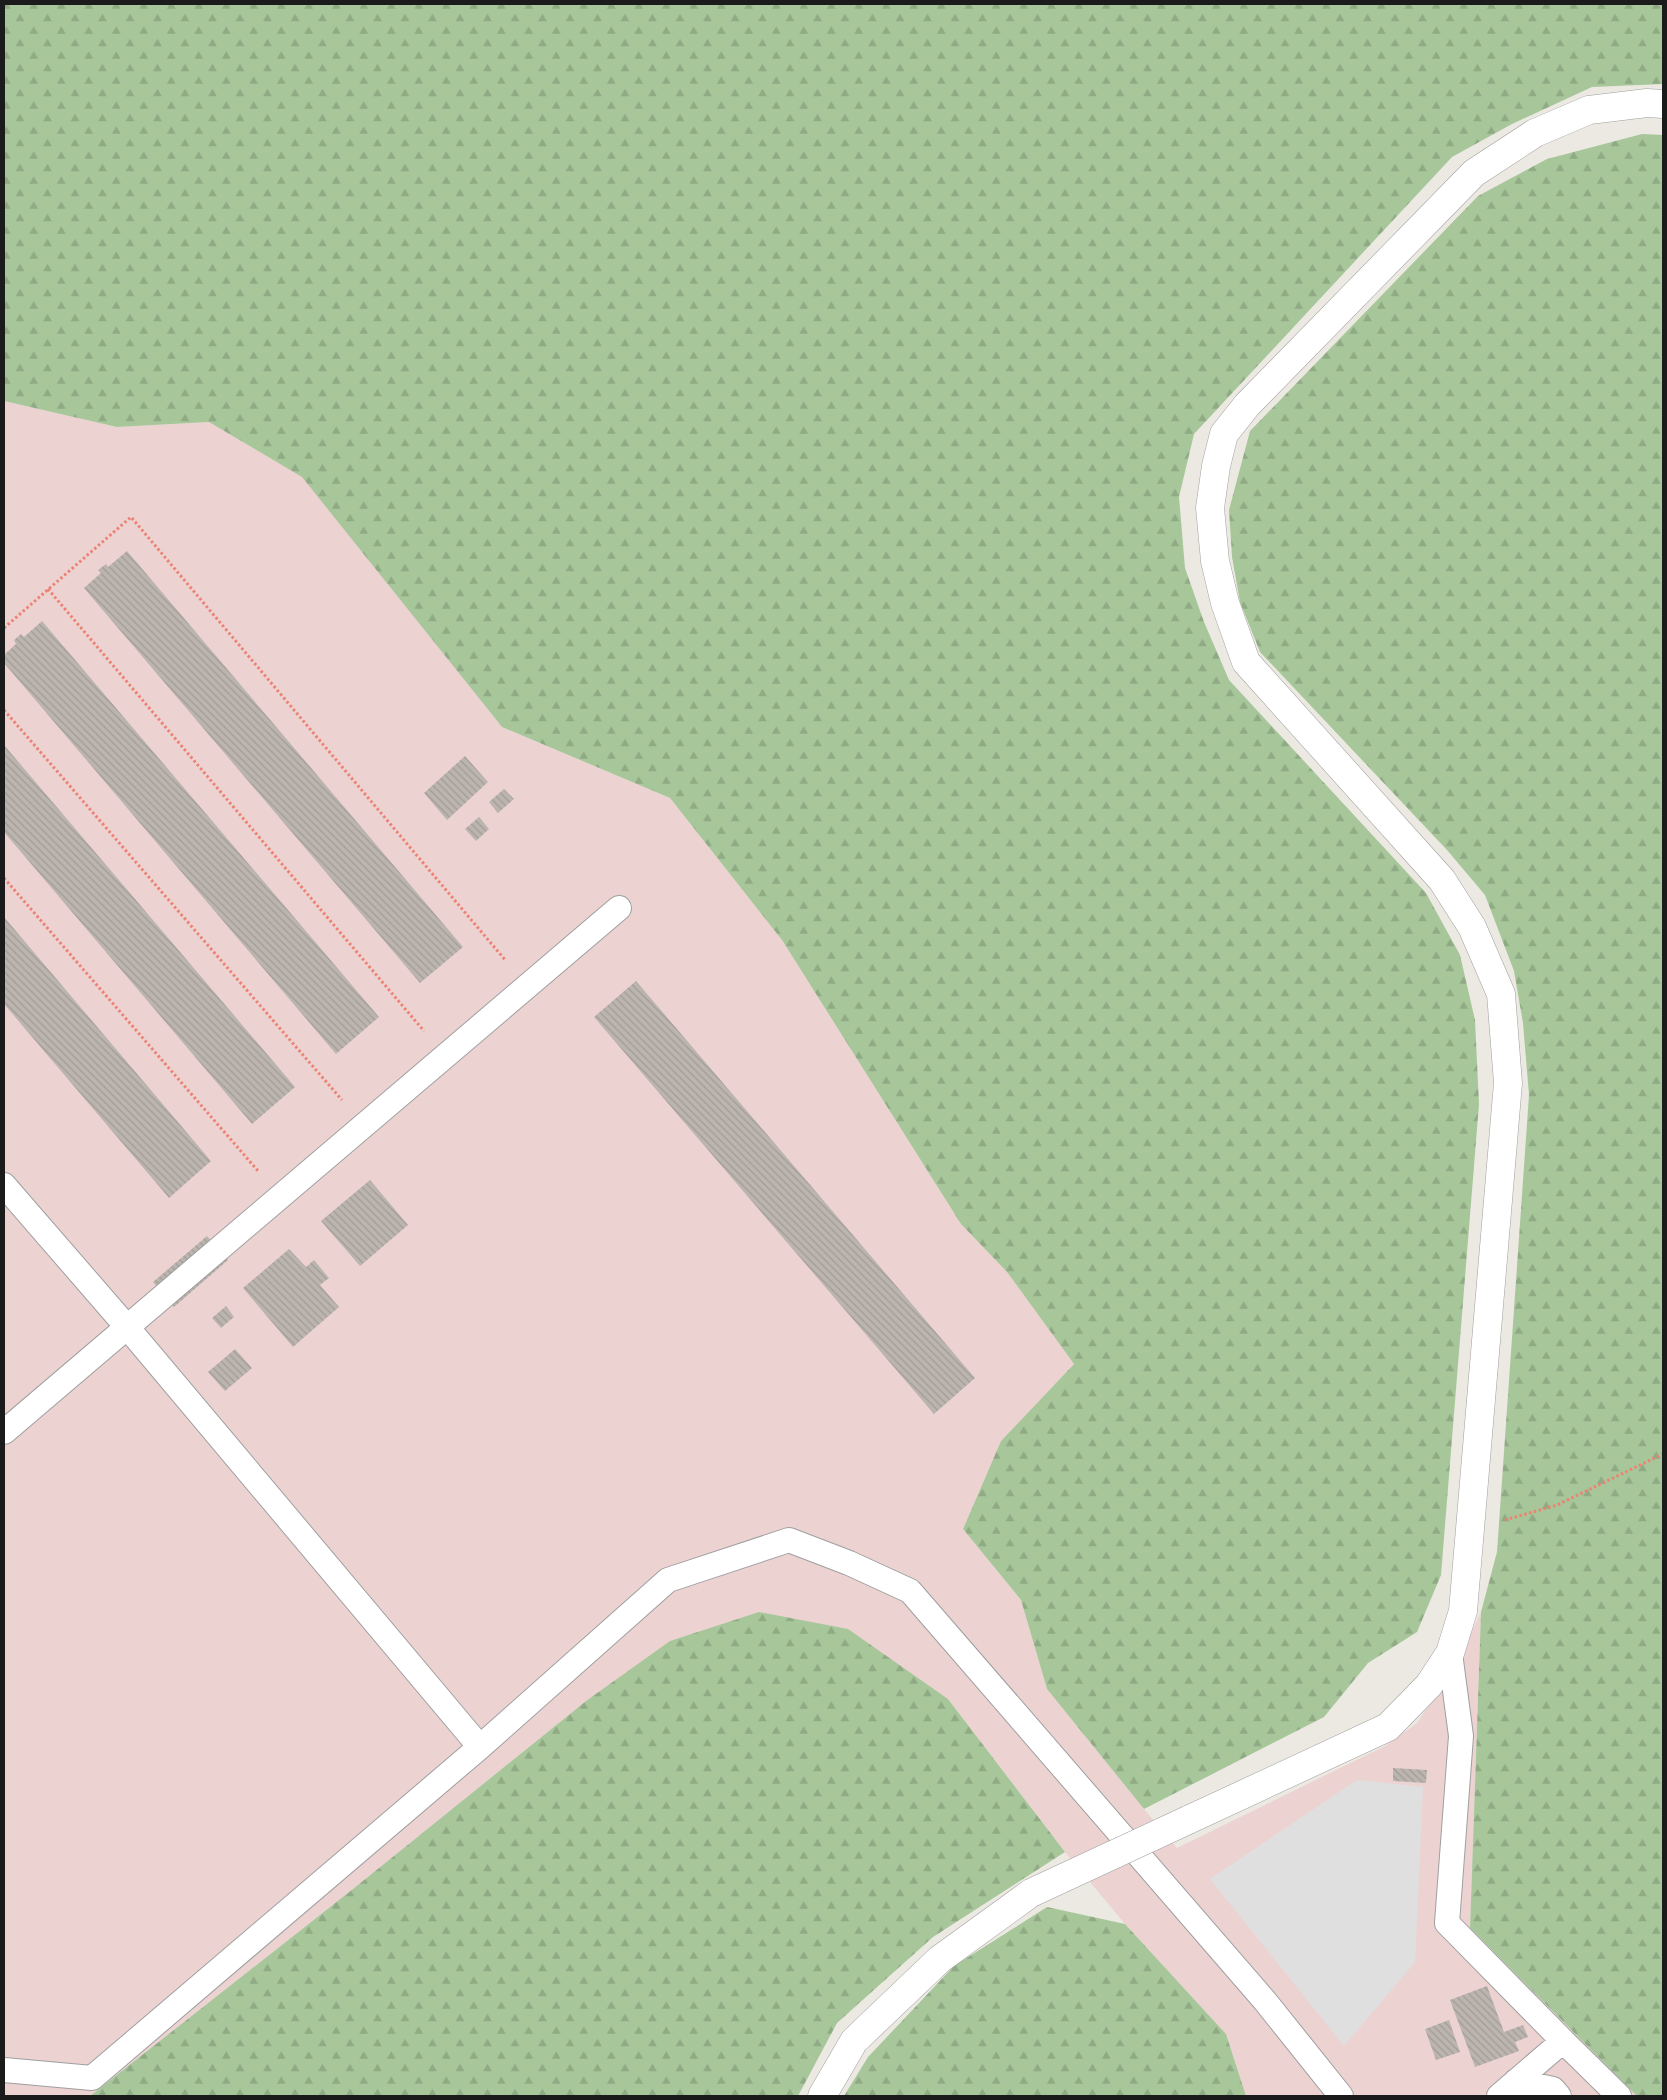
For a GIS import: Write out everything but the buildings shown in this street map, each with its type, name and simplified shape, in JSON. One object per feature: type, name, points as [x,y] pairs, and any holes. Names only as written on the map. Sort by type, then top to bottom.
[{"type":"street","points":[[822,2096],[854,2041],[940,1959],[1031,1893],[1388,1727],[1429,1685],[1450,1653],[1463,1611],[1508,1083],[1501,994],[1472,927],[1442,880],[1246,662],[1225,603],[1216,560],[1210,508],[1216,466],[1224,434],[1247,405],[1474,173],[1535,133],[1589,110],[1646,103],[1663,104]]},
{"type":"lane","points":[[4,1432],[619,908]]},
{"type":"lane","points":[[4,1185],[127,1326],[480,1748]]},
{"type":"lane","points":[[4,2070],[92,2078],[480,1748],[668,1580],[789,1540],[849,1562],[910,1591],[1259,1994],[1341,2096]]},
{"type":"lane","points":[[1450,1653],[1461,1736],[1447,1923],[1562,2041],[1619,2096]]},
{"type":"lane","points":[[1508,2089],[1562,2041]]},
{"type":"lane","points":[[1508,2089],[1553,2090],[1559,2096]]},
{"type":"path","points":[[4,628],[131,517],[527,986]]},
{"type":"path","points":[[48,589],[445,1056]]},
{"type":"path","points":[[4,710],[364,1125]]},
{"type":"path","points":[[4,878],[280,1196]]},
{"type":"path","points":[[1470,1535],[1496,1522],[1557,1504],[1663,1454]]},
{"type":"shaded area","points":[[4,401],[117,427],[209,422],[303,477],[502,727],[670,798],[782,940],[961,1224],[1007,1272],[1074,1364],[1001,1441],[963,1529],[1021,1600],[1047,1689],[1177,1848],[1385,1746],[1417,1723],[1458,1660],[1481,1612],[1470,1928],[1637,2096],[1246,2096],[1226,2034],[1125,1924],[1065,1852],[948,1699],[586,1701],[353,1889],[90,2096],[4,2096]]},
{"type":"shaded area","points":[[1357,1780],[1423,1787],[1415,1962],[1344,2046],[1210,1879]]},
{"type":"green space","points":[[4,4],[1663,4],[1663,84],[1592,87],[1512,124],[1452,157],[1194,434],[1179,497],[1185,568],[1204,622],[1229,680],[1426,893],[1460,955],[1475,1020],[1479,1104],[1441,1575],[1417,1632],[1368,1663],[1324,1717],[1144,1809],[1047,1689],[1021,1600],[963,1529],[1001,1441],[1074,1364],[1007,1272],[961,1224],[782,940],[670,798],[502,727],[302,477],[209,422],[117,427],[4,401]]},
{"type":"green space","points":[[1642,134],[1663,135],[1663,2096],[1637,2096],[1470,1928],[1481,1612],[1497,1552],[1529,1095],[1523,1023],[1514,971],[1485,895],[1447,850],[1260,652],[1240,602],[1232,557],[1229,510],[1250,431],[1478,196],[1547,159]]},
{"type":"green space","points":[[759,1612],[848,1629],[948,1699],[1065,1852],[933,1937],[837,2023],[798,2096],[90,2096],[353,1889],[586,1701],[670,1641]]},
{"type":"green space","points":[[1047,1907],[1125,1924],[1226,2034],[1246,2096],[844,2096],[868,2057],[954,1966]]}]
